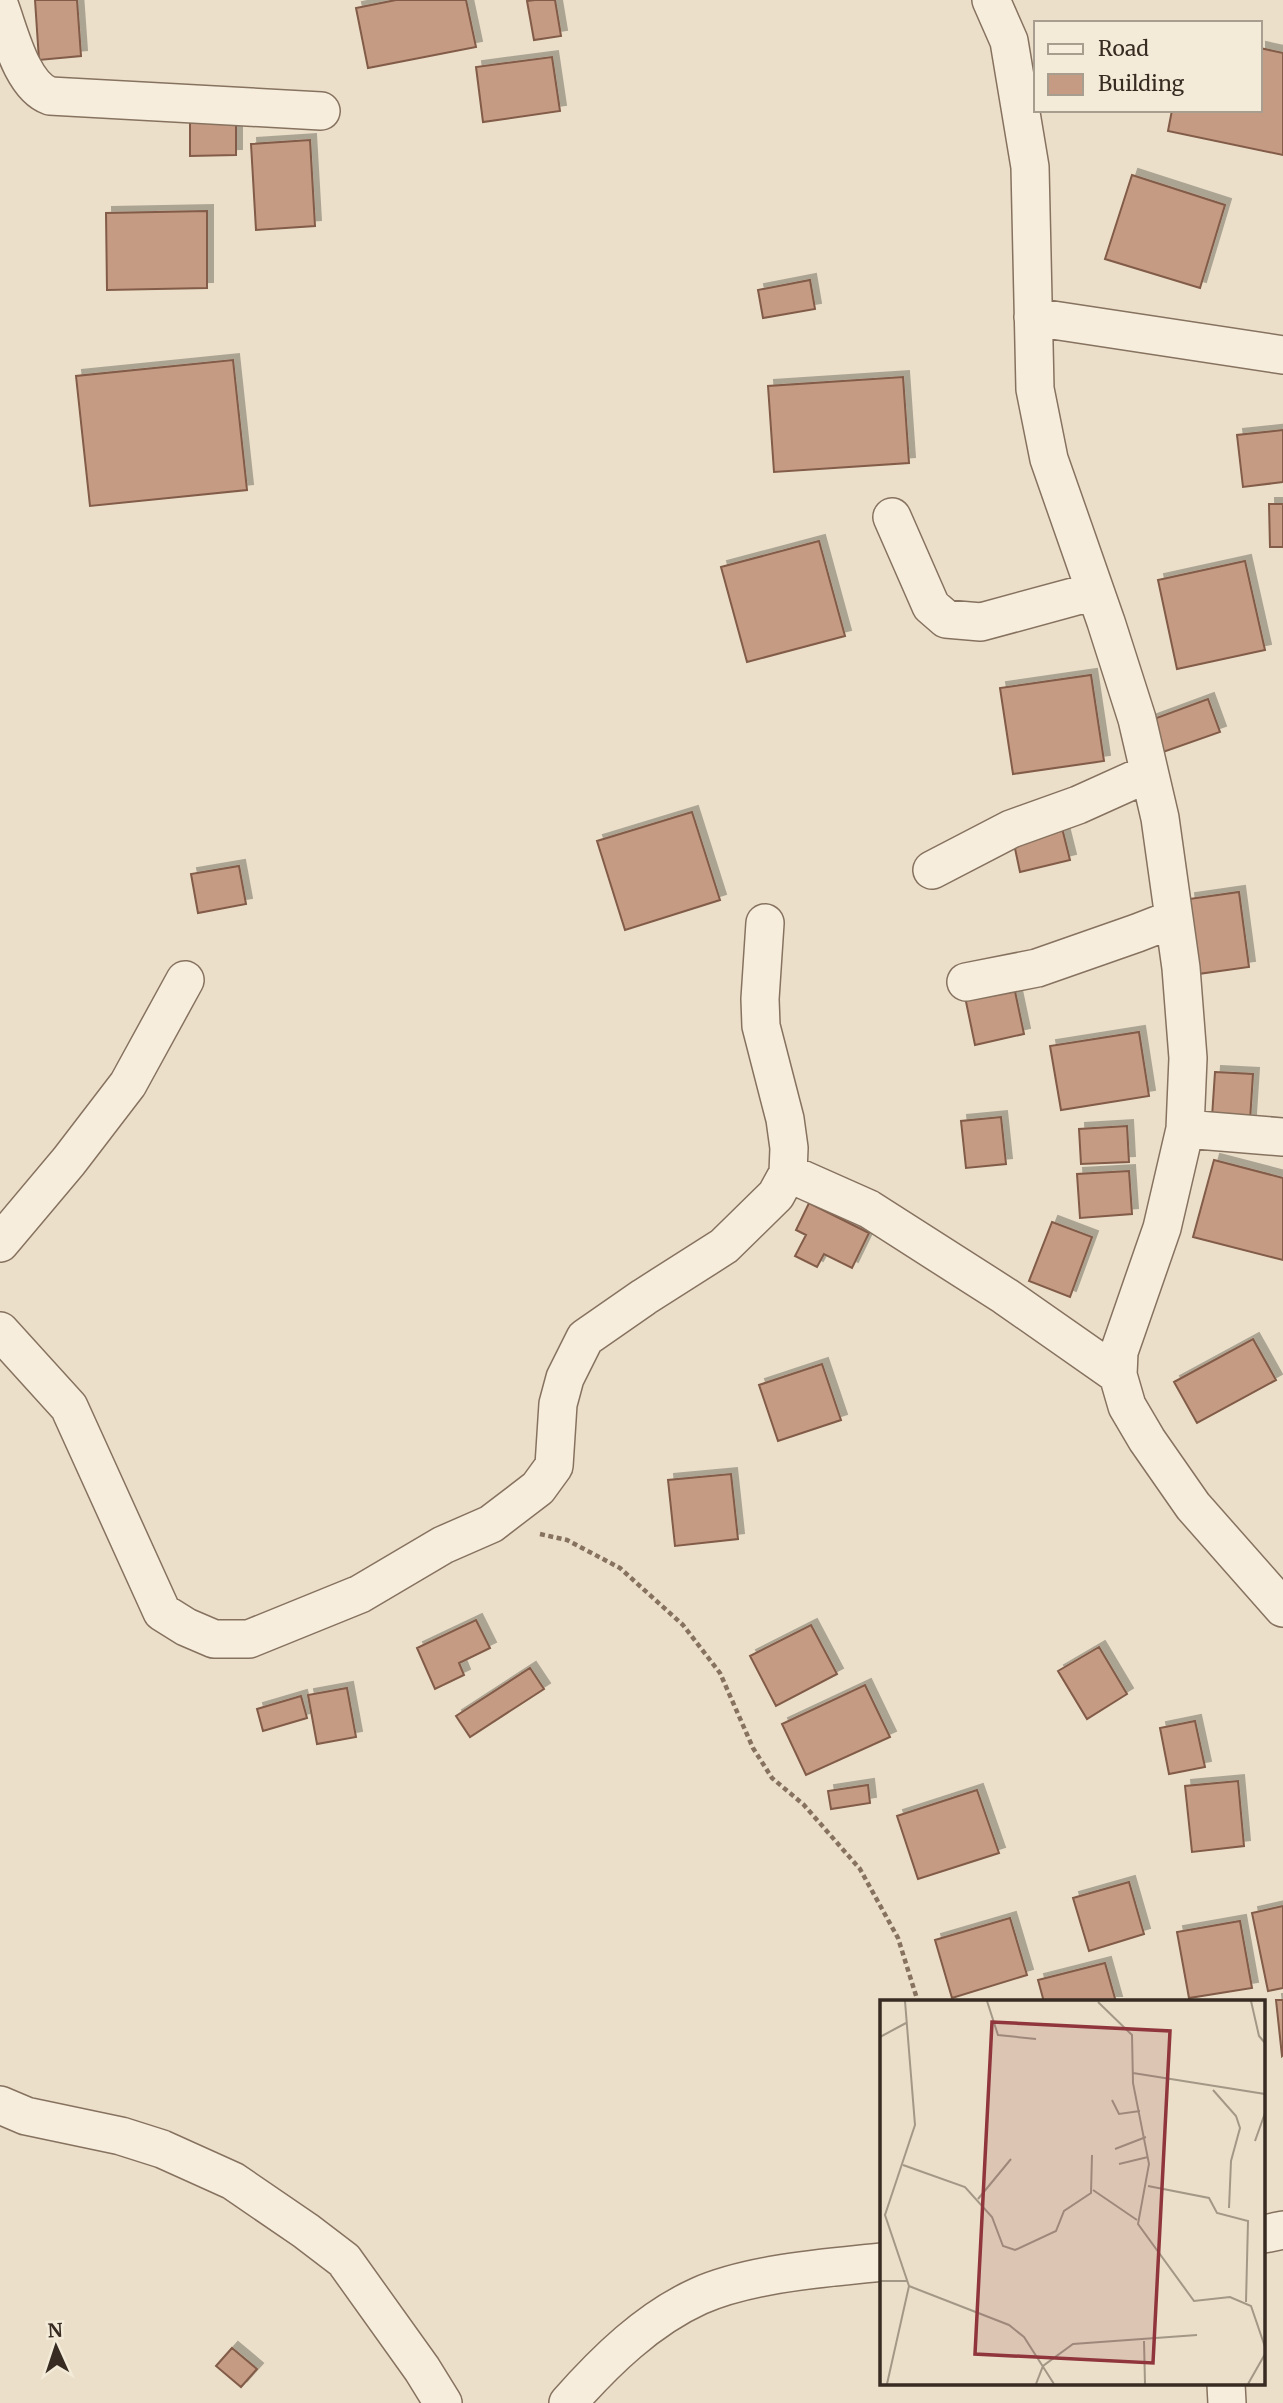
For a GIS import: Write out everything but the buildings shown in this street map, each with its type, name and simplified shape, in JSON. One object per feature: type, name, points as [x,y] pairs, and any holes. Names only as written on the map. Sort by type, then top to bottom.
[{"type":"street","points":[[991,0],[1010,41],[1030,167],[1035,389],[1049,458],[1137,719],[1160,818],[1181,968],[1188,1058],[1185,1129],[1161,1228],[1119,1352],[1118,1375],[1126,1406],[1193,1506],[1283,1608]]},
{"type":"street","points":[[0,7],[29,80],[42,93],[50,96],[321,111]]},
{"type":"street","points":[[1032,317],[1283,355]]},
{"type":"street","points":[[892,517],[931,606],[946,619],[981,622],[1095,591]]},
{"type":"street","points":[[932,870],[1011,829],[1078,805],[1149,773]]},
{"type":"street","points":[[967,982],[1037,968],[1173,919]]},
{"type":"street","points":[[0,1331],[69,1407],[162,1612],[186,1627],[214,1639],[249,1639],[360,1594],[443,1545],[491,1524],[538,1488],[554,1466],[558,1404],[565,1378],[585,1338],[724,1246],[776,1195],[788,1173],[789,1148],[785,1119],[761,1026],[765,923]]},
{"type":"street","points":[[0,1243],[69,1161],[128,1084],[185,980]]},
{"type":"street","points":[[1185,1129],[1283,1137]]},
{"type":"street","points":[[788,1173],[869,1209],[1005,1296],[1118,1375]]},
{"type":"street","points":[[0,2105],[26,2116],[121,2136],[162,2149],[233,2181],[344,2260],[443,2403]]},
{"type":"street","points":[[568,2403],[590,2378],[645,2329],[699,2296],[742,2282],[880,2262]]},
{"type":"path","points":[[491,1524],[567,1540],[620,1568],[683,1625],[720,1673],[753,1748],[772,1778],[810,1813],[860,1869],[898,1938],[918,2000]]}]
